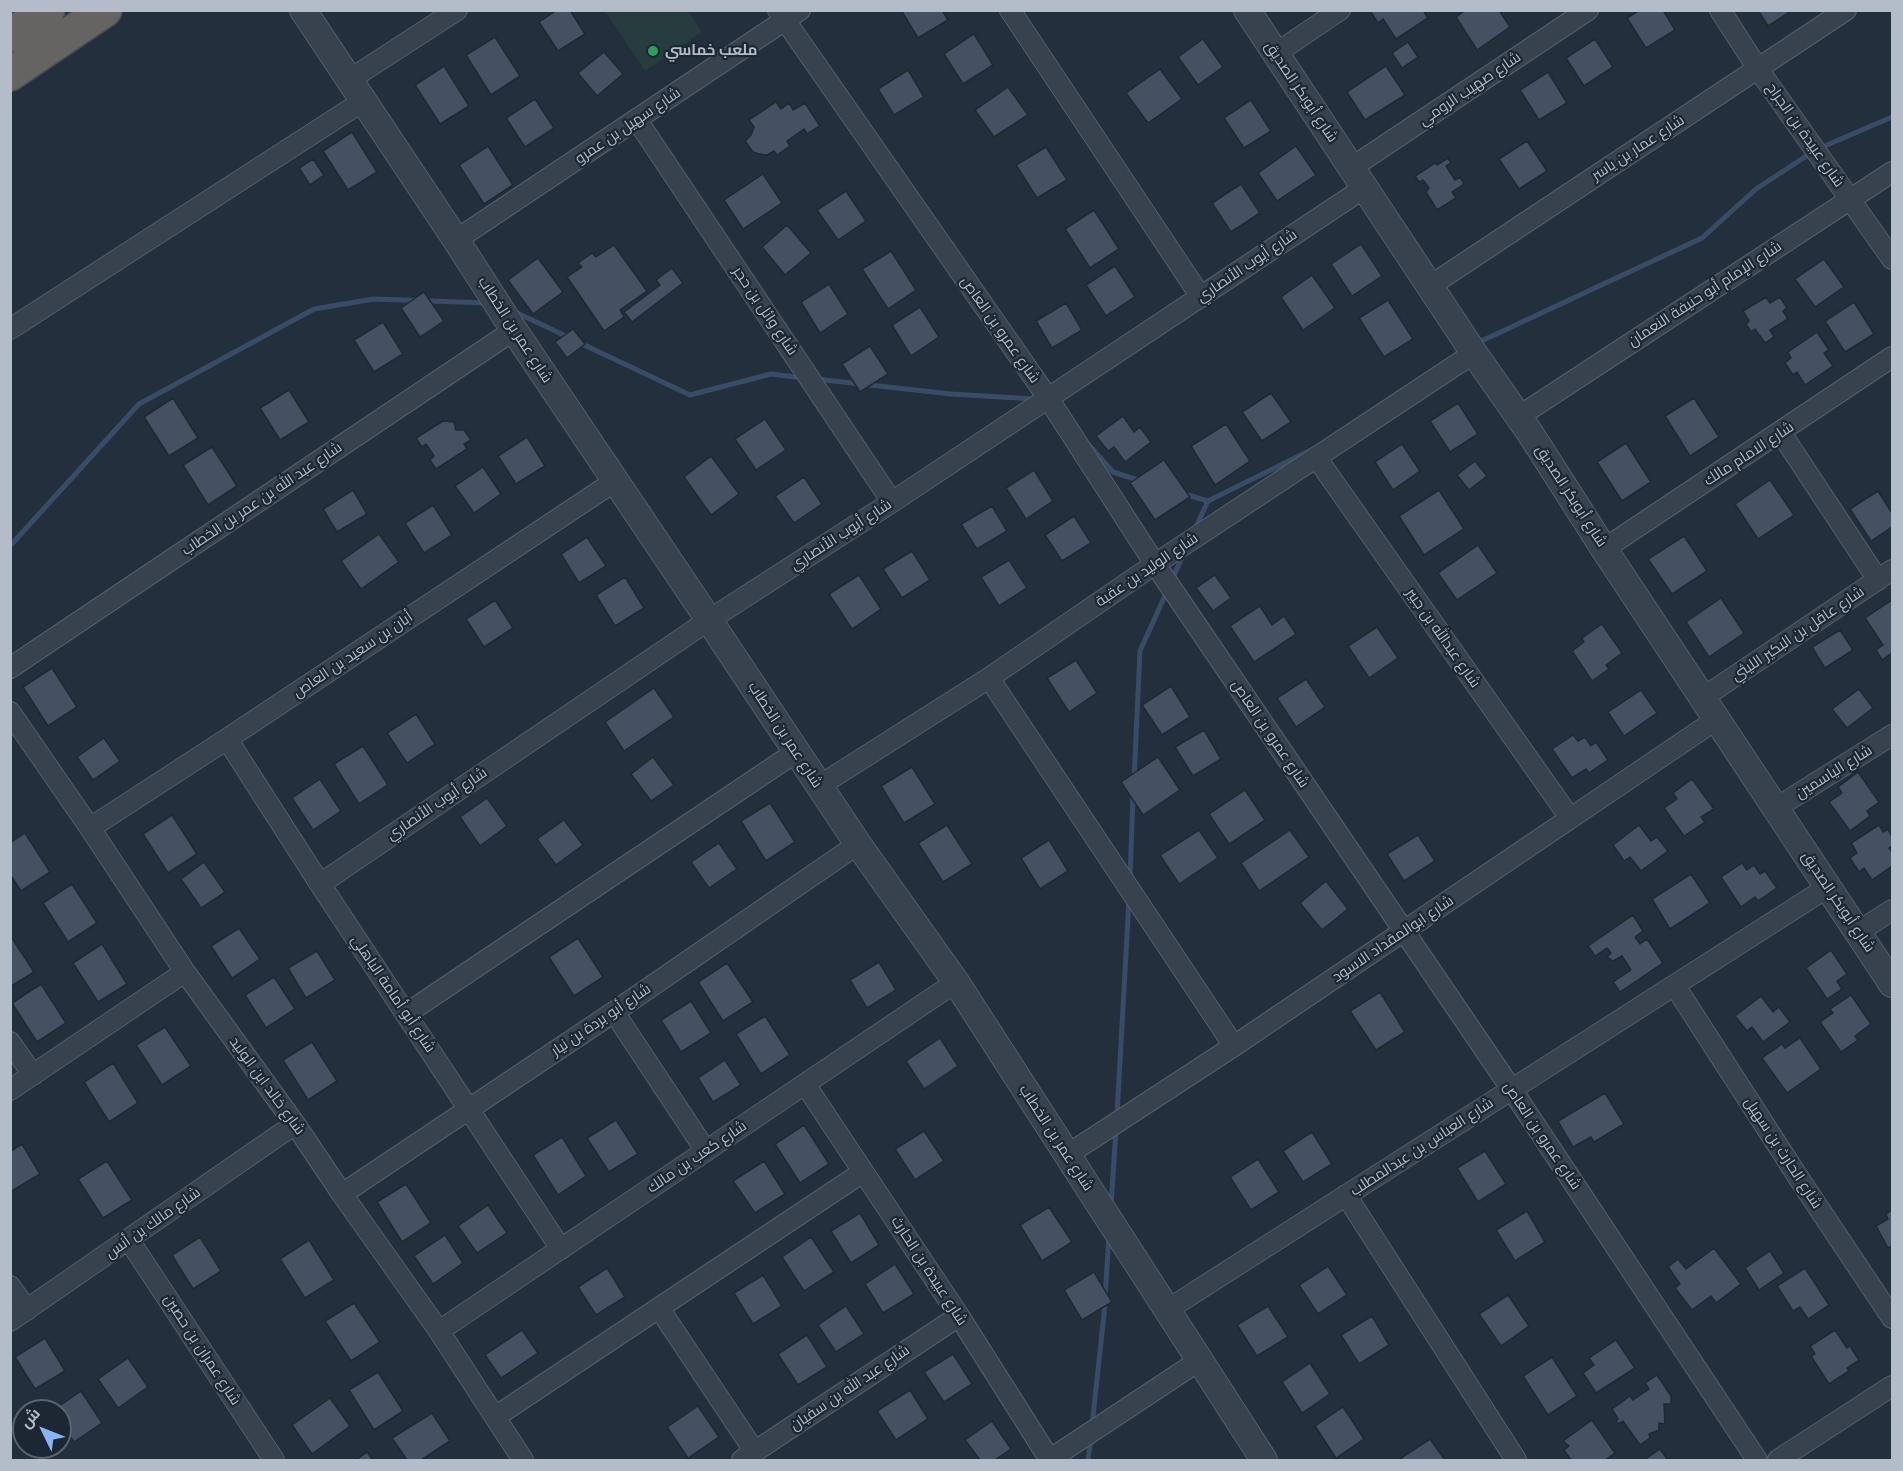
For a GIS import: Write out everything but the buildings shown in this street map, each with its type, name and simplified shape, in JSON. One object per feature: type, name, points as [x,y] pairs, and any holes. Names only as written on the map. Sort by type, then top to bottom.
[{"type":"highway","points":[[10,35],[48,10]]},
{"type":"highway","points":[[10,74],[105,10]]},
{"type":"street","name":"شارع عمر بن الخطاب","points":[[303,10],[796,752],[956,982],[1264,1461]]},
{"type":"street","points":[[10,329],[356,91],[457,10]]},
{"type":"street","points":[[1010,10],[1201,297]]},
{"type":"street","name":"شارع أبوبكر الصديق","points":[[1247,10],[1893,984]]},
{"type":"street","points":[[1275,54],[1341,10]]},
{"type":"street","name":"شارع صهيب الرومي","points":[[1358,178],[1588,10]]},
{"type":"street","name":"شارع عبيدة بن الجراح","points":[[1720,10],[1758,69],[1893,259]]},
{"type":"street","name":"شارع عمار بن ياسر","points":[[1430,286],[1846,10]]},
{"type":"street","name":"شارع سهيل بن عمرو","points":[[456,240],[637,120],[788,14]]},
{"type":"street","name":"شارع عمرو بن العاص","points":[[788,14],[1048,398],[1155,564],[1512,1090],[1756,1461]]},
{"type":"street","name":"شارع وائل بن حجر","points":[[637,120],[892,502]]},
{"type":"street","name":"شارع الإمام أبو حنيفة النعمان","points":[[1518,417],[1893,172]]},
{"type":"street","name":"شارع أيوب الأنصاري","points":[[320,884],[710,620],[1201,297],[1358,178]]},
{"type":"street","name":"شارع عبد الله بن عمر بن الخطاب","points":[[10,668],[514,330]]},
{"type":"street","name":"شارع الوليد بن عقبة","points":[[819,786],[989,678],[1155,564],[1474,353]]},
{"type":"street","name":"شارع الامام مالك","points":[[1604,549],[1893,357]]},
{"type":"street","points":[[1781,433],[1885,575]]},
{"type":"street","name":"شارع عبدالله بن جبير","points":[[1316,457],[1570,818]]},
{"type":"street","name":"أبان بن سعيد بن العاص","points":[[90,828],[615,481]]},
{"type":"street","name":"شارع عاقل بن البكير الليثي","points":[[1710,708],[1885,575]]},
{"type":"street","points":[[989,678],[1234,1046]]},
{"type":"street","name":"شارع ابوالمقداد الاسود","points":[[1066,1155],[1234,1046],[1570,818],[1710,708]]},
{"type":"street","name":"شارع خالد ابن الوليد","points":[[10,712],[185,972],[295,1124],[438,1331],[523,1461]]},
{"type":"street","name":"شارع الياسمين","points":[[1776,808],[1893,735]]},
{"type":"street","name":"شارع أبو أمامة الباهلي","points":[[227,739],[561,1249]]},
{"type":"street","points":[[406,1014],[796,752]]},
{"type":"street","name":"شارع أبو بردة بن نيار","points":[[342,1194],[614,1012],[858,844]]},
{"type":"street","name":"شارع العباس بن عبدالمطلب","points":[[1167,1310],[1828,887]]},
{"type":"street","points":[[1858,932],[1893,910]]},
{"type":"street","points":[[10,1090],[185,972]]},
{"type":"street","name":"شارع كعب بن مالك","points":[[438,1331],[956,982]]},
{"type":"street","name":"شارع الحارث بن سهيل","points":[[1675,986],[1800,1180],[1893,1318]]},
{"type":"street","points":[[614,1012],[706,1151]]},
{"type":"street","points":[[10,1042],[33,1075]]},
{"type":"street","name":"شارع عبيدة بن الحارث","points":[[805,1084],[1050,1460]]},
{"type":"street","name":"شارع مالك بن أنس","points":[[10,1321],[295,1124]]},
{"type":"street","points":[[495,1417],[863,1172]]},
{"type":"street","points":[[1346,1195],[1516,1461]]},
{"type":"street","name":"شارع عمران بن حصين","points":[[129,1240],[274,1461]]},
{"type":"street","points":[[10,1286],[27,1310]]},
{"type":"street","points":[[659,1308],[748,1456]]},
{"type":"street","name":"شارع عبد الله بن سفيان","points":[[748,1456],[958,1316]]},
{"type":"street","points":[[1050,1460],[1200,1360]]},
{"type":"street","points":[[1778,1461],[1893,1386]]},
{"type":"green space","name":"ملعب خماسي","points":[[605,11],[688,11],[702,32],[645,71]]},
{"type":"waterway","points":[[1820,148],[1892,117]]},
{"type":"waterway","points":[[1475,344],[1702,238],[1756,189],[1811,153]]},
{"type":"waterway","points":[[10,546],[139,404],[314,309],[374,299],[488,303]]},
{"type":"waterway","points":[[513,311],[570,338]]},
{"type":"waterway","points":[[578,342],[690,395],[771,374],[804,378]]},
{"type":"waterway","points":[[816,379],[951,394],[1034,399]]},
{"type":"waterway","points":[[1089,445],[1113,472],[1141,481]]},
{"type":"waterway","points":[[1184,494],[1208,501],[1309,451]]},
{"type":"waterway","points":[[1194,531],[1208,501]]},
{"type":"waterway","points":[[1172,580],[1184,553]]},
{"type":"waterway","points":[[1134,780],[1140,651],[1167,591]]},
{"type":"waterway","points":[[1130,878],[1133,795]]},
{"type":"waterway","points":[[1117,1115],[1129,900]]},
{"type":"waterway","points":[[1111,1205],[1116,1130]]},
{"type":"waterway","points":[[1092,1426],[1104,1314],[1109,1235]]},
{"type":"waterway","points":[[1088,1460],[1091,1438]]},
{"type":"place","name":"ملعب خماسي","points":[[653,51]]}]
